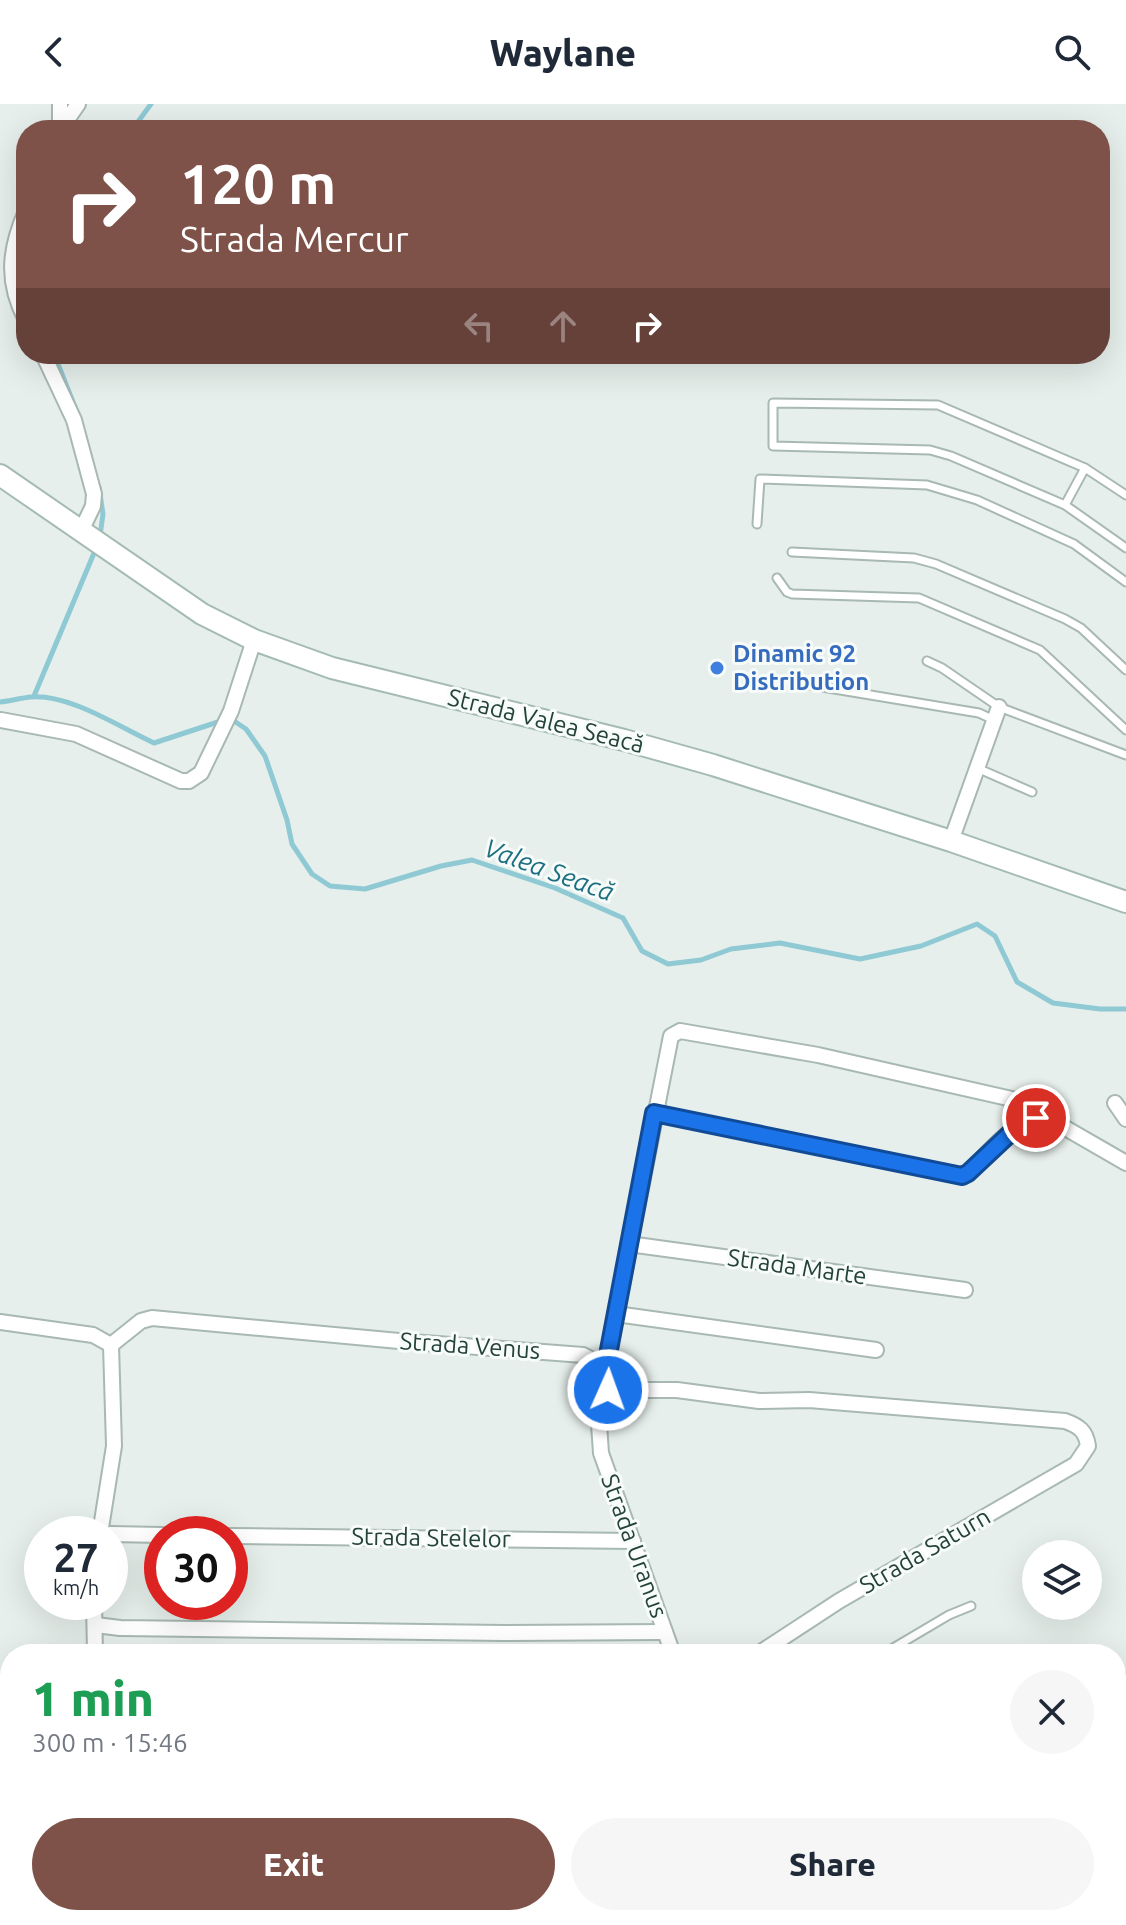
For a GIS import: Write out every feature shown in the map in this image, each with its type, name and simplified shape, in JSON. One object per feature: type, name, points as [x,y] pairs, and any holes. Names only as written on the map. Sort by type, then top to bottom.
[{"type":"main road","name":"Strada Valea Seacă","points":[[0,475],[202,614],[254,640],[332,668],[684,757],[951,841],[1126,902]]},
{"type":"street","points":[[16,245],[11,282],[16,300]]},
{"type":"street","points":[[48,364],[74,420],[94,494],[84,532]]},
{"type":"street","points":[[1,720],[76,734],[181,781],[189,781],[201,773],[223,730],[254,640]]},
{"type":"street","points":[[951,841],[997,713]]},
{"type":"street","name":"Strada Uranus","points":[[669,1644],[599,1438],[616,1314],[671,1036],[680,1031],[818,1055],[1034,1104],[1041,1117]]},
{"type":"street","points":[[1115,1103],[1126,1119]]},
{"type":"street","points":[[654,1113],[962,1176],[1018,1126],[1041,1117],[1055,1120],[1126,1163]]},
{"type":"street","name":"Strada Marte","points":[[629,1244],[965,1290]]},
{"type":"street","points":[[616,1314],[876,1350]]},
{"type":"street","name":"Strada Venus","points":[[111,1345],[141,1321],[152,1318],[583,1355],[594,1358],[606,1383]]},
{"type":"street","points":[[0,1322],[93,1335],[111,1345],[114,1446],[103,1516]]},
{"type":"street","name":"Strada Saturn","points":[[606,1383],[759,1401],[809,1400],[1065,1421],[1077,1425],[1083,1432],[1088,1446],[1083,1457],[1063,1472],[839,1601],[773,1644]]},
{"type":"street","name":"Strada Stelelor","points":[[248,1536],[633,1541]]},
{"type":"street","points":[[95,1644],[96,1620]]},
{"type":"street","points":[[96,1625],[120,1628],[503,1633],[665,1632]]},
{"type":"lane","points":[[1126,495],[1085,468],[938,405],[773,403],[773,446],[930,450],[951,456],[1077,511],[1126,548]]},
{"type":"lane","points":[[1065,505],[1085,468]]},
{"type":"lane","points":[[757,524],[760,479],[927,485],[977,500],[1074,544],[1126,582]]},
{"type":"lane","points":[[792,552],[914,558],[936,564],[1065,619],[1081,628],[1126,670]]},
{"type":"lane","points":[[777,578],[792,594],[919,598],[1040,650],[1126,730]]},
{"type":"lane","points":[[927,661],[942,668],[997,713]]},
{"type":"lane","points":[[810,685],[979,713],[997,713],[1126,755]]},
{"type":"lane","points":[[977,768],[1032,792]]},
{"type":"lane","points":[[900,1644],[949,1615],[971,1606]]},
{"type":"waterway","name":"Valea Seacă","points":[[139,120],[151,104]]},
{"type":"waterway","name":"Valea Seacă","points":[[58,364],[77,412]]},
{"type":"waterway","name":"Valea Seacă","points":[[99,487],[103,514],[100,536]]},
{"type":"waterway","name":"Valea Seacă","points":[[34,696],[97,546]]},
{"type":"waterway","name":"Valea Seacă","points":[[0,702],[31,697],[62,701],[154,743],[221,721]]},
{"type":"waterway","name":"Valea Seacă","points":[[231,719],[246,729],[265,756],[292,844],[312,874],[330,886],[365,889],[472,860],[555,888],[623,918],[642,951],[668,964],[701,960],[731,949],[780,943],[860,959],[921,946],[977,924],[995,936],[1017,982],[1053,1003],[1126,1009]]},
{"type":"place","name":"Dinamic 92 Distribution","points":[[717,668]]},
{"type":"route","points":[[608,1390],[604,1376],[654,1113],[962,1176],[1018,1126],[1036,1118]]}]
